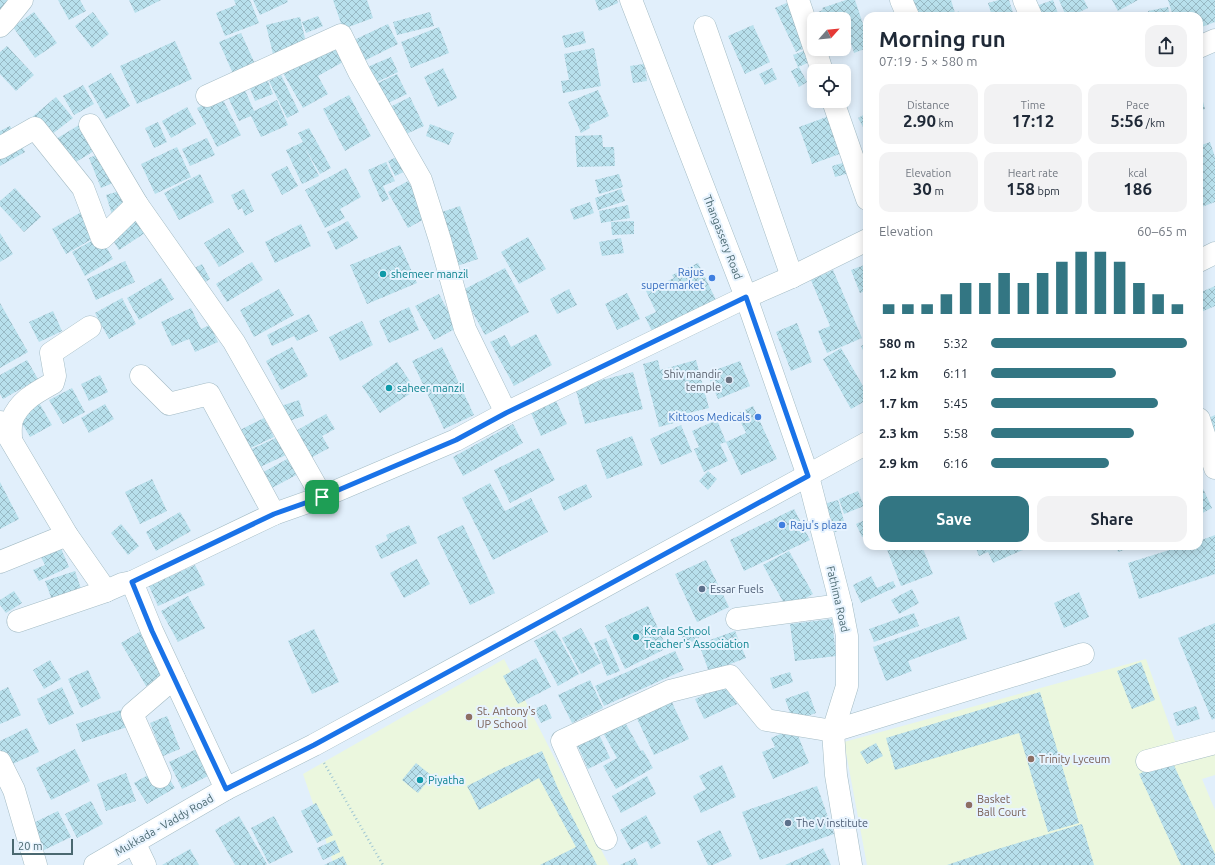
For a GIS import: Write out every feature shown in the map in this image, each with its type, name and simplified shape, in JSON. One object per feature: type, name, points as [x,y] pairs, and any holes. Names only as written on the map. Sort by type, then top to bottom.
[{"type":"street","points":[[0,26],[22,0]]},
{"type":"street","name":"Thangassery Road","points":[[631,0],[746,297],[808,476]]},
{"type":"street","points":[[798,0],[807,27]]},
{"type":"street","points":[[901,0],[906,12]]},
{"type":"street","points":[[1024,0],[1028,12]]},
{"type":"street","points":[[705,27],[792,277]]},
{"type":"street","points":[[207,96],[341,35],[359,72],[421,180],[440,240],[465,329],[506,413]]},
{"type":"street","points":[[1203,45],[1215,40]]},
{"type":"street","points":[[835,108],[863,187]]},
{"type":"street","points":[[90,125],[137,204],[234,342],[322,497]]},
{"type":"street","points":[[0,148],[35,128],[83,188],[102,238],[137,204]]},
{"type":"street","points":[[18,621],[106,591],[122,584],[132,582],[274,514],[322,497],[456,440],[506,413],[863,242]]},
{"type":"street","points":[[1203,259],[1215,253]]},
{"type":"street","points":[[90,327],[51,353],[55,376],[54,383],[32,394],[18,408],[12,421],[5,430],[67,535],[106,591]]},
{"type":"street","points":[[141,376],[169,404],[209,394],[274,514]]},
{"type":"street","points":[[1203,431],[1215,468]]},
{"type":"street","name":"Mukkada - Vaddy Road","points":[[94,865],[226,789],[314,745],[863,445]]},
{"type":"street","name":"Fathima Road","points":[[808,476],[841,604],[847,636],[847,686],[833,731],[836,775],[851,865]]},
{"type":"street","points":[[0,562],[67,535]]},
{"type":"street","points":[[132,582],[152,631],[226,789]]},
{"type":"street","points":[[737,619],[841,604]]},
{"type":"street","points":[[606,839],[562,741],[670,691],[730,676],[766,720],[833,731],[1083,654]]},
{"type":"street","points":[[160,776],[132,714],[174,678]]},
{"type":"street","points":[[1147,761],[1215,743]]},
{"type":"street","points":[[0,762],[14,790],[36,865]]},
{"type":"street","points":[[134,842],[146,865]]},
{"type":"path","points":[[314,745],[331,777],[383,865]]},
{"type":"shaded area","name":"St. Antony's UP School","points":[[504,659],[609,865],[334,865],[303,774]]},
{"type":"shaded area","name":"Trinity Lyceum","points":[[1146,659],[1175,741],[1215,733],[1215,775],[1202,779],[1215,810],[1215,865],[867,865],[844,742]]},
{"type":"building","points":[[0,0],[9,0],[0,14]]},
{"type":"building","points":[[58,0],[80,0],[86,11],[69,20]]},
{"type":"building","points":[[129,0],[161,0],[135,13]]},
{"type":"building","points":[[234,0],[250,0],[259,23],[225,36],[216,13],[236,5]]},
{"type":"building","points":[[253,0],[287,0],[288,2],[260,15]]},
{"type":"building","points":[[333,0],[367,0],[373,18],[343,29]]},
{"type":"building","points":[[595,0],[617,0],[618,3],[599,11]]},
{"type":"building","points":[[846,0],[855,0],[863,24],[863,50],[854,53],[851,43],[851,12],[818,12],[823,10],[822,8]]},
{"type":"building","points":[[903,0],[951,0],[955,12],[911,12]]},
{"type":"building","points":[[999,0],[1009,0],[1013,12],[991,12],[988,3]]},
{"type":"building","points":[[1053,0],[1058,12],[1038,12],[1036,6]]},
{"type":"building","points":[[1059,0],[1084,0],[1088,8],[1080,12],[1064,12]]},
{"type":"building","points":[[1112,0],[1138,0],[1118,11]]},
{"type":"building","points":[[1168,0],[1215,0],[1215,22],[1203,26],[1203,12],[1172,12]]},
{"type":"building","points":[[791,1],[807,36],[807,47],[796,52],[775,8]]},
{"type":"building","points":[[1168,7],[1169,12],[1148,12]]},
{"type":"building","points":[[34,12],[57,43],[35,58],[13,27]]},
{"type":"building","points":[[93,12],[109,34],[92,48],[75,26]]},
{"type":"building","points":[[430,12],[434,26],[397,35],[393,22]]},
{"type":"building","points":[[318,16],[323,26],[306,33],[302,22]]},
{"type":"building","points":[[300,17],[307,47],[273,54],[266,25]]},
{"type":"building","points":[[388,24],[398,44],[364,61],[354,40]]},
{"type":"building","points":[[753,25],[770,62],[745,74],[728,36]]},
{"type":"building","points":[[439,27],[449,53],[411,68],[401,42]]},
{"type":"building","points":[[583,31],[586,43],[565,48],[562,36]]},
{"type":"building","points":[[241,33],[256,66],[234,76],[219,42]]},
{"type":"building","points":[[175,41],[192,79],[137,104],[120,66]]},
{"type":"building","points":[[333,42],[343,62],[318,76],[328,94],[303,108],[282,71]]},
{"type":"building","points":[[7,46],[34,75],[16,91],[0,74],[0,52]]},
{"type":"building","points":[[594,48],[601,86],[563,93],[561,81],[569,80],[564,54]]},
{"type":"building","points":[[807,50],[807,56],[814,56],[815,60],[798,67],[793,55]]},
{"type":"building","points":[[391,57],[398,72],[373,84],[365,68]]},
{"type":"building","points":[[644,64],[647,81],[633,83],[630,66]]},
{"type":"building","points":[[799,67],[807,82],[799,87],[791,71]]},
{"type":"building","points":[[443,68],[457,98],[438,107],[424,77]]},
{"type":"building","points":[[772,68],[777,79],[765,85],[759,74]]},
{"type":"building","points":[[111,73],[130,106],[106,119],[88,86]]},
{"type":"building","points":[[397,74],[407,94],[386,104],[376,84]]},
{"type":"building","points":[[281,75],[299,112],[287,118],[269,81]]},
{"type":"building","points":[[267,79],[273,94],[255,101],[249,86]]},
{"type":"building","points":[[83,85],[94,104],[74,115],[63,96]]},
{"type":"building","points":[[245,90],[254,111],[277,100],[288,125],[261,137],[251,116],[239,121],[228,97]]},
{"type":"building","points":[[598,90],[609,116],[589,125],[590,128],[581,133],[568,102]]},
{"type":"building","points":[[349,95],[371,136],[345,151],[323,109]]},
{"type":"building","points":[[221,96],[241,135],[217,147],[197,108]]},
{"type":"building","points":[[56,97],[73,118],[47,138],[31,118]]},
{"type":"building","points":[[410,97],[424,126],[404,135],[390,107]]},
{"type":"building","points":[[187,107],[196,124],[171,138],[162,121]]},
{"type":"building","points":[[832,115],[845,152],[812,164],[799,127]]},
{"type":"building","points":[[863,115],[863,127],[858,118]]},
{"type":"building","points":[[158,122],[167,142],[154,148],[145,128]]},
{"type":"building","points":[[430,124],[454,133],[449,145],[426,136]]},
{"type":"building","points":[[79,125],[94,151],[66,168],[51,142]]},
{"type":"building","points":[[10,126],[25,152],[0,166],[0,131]]},
{"type":"building","points":[[309,128],[331,168],[320,174],[304,146],[319,176],[302,184],[286,150],[303,142],[298,133]]},
{"type":"building","points":[[602,135],[603,147],[614,147],[615,166],[577,167],[575,136]]},
{"type":"building","points":[[207,138],[215,155],[190,166],[182,149]]},
{"type":"building","points":[[1210,142],[1215,157],[1215,202],[1203,206],[1203,145]]},
{"type":"building","points":[[177,147],[191,177],[155,194],[141,164]]},
{"type":"building","points":[[113,148],[125,178],[101,188],[89,158]]},
{"type":"building","points":[[399,156],[406,171],[395,176],[388,161]]},
{"type":"building","points":[[850,161],[853,172],[835,177],[832,166]]},
{"type":"building","points":[[386,162],[395,181],[383,186],[389,199],[382,202],[368,170]]},
{"type":"building","points":[[287,166],[298,186],[282,195],[271,174]]},
{"type":"building","points":[[346,168],[361,197],[340,209],[345,218],[325,228],[305,190]]},
{"type":"building","points":[[200,174],[214,202],[179,220],[164,193]]},
{"type":"building","points":[[619,174],[623,187],[599,194],[595,180]]},
{"type":"building","points":[[408,181],[428,217],[408,228],[388,192]]},
{"type":"building","points":[[15,188],[41,217],[24,232],[0,206],[0,201]]},
{"type":"building","points":[[244,189],[254,211],[245,216],[242,208],[238,210],[231,195]]},
{"type":"building","points":[[621,189],[625,201],[598,210],[595,198]]},
{"type":"building","points":[[123,190],[129,213],[113,218],[106,195]]},
{"type":"building","points":[[590,202],[594,213],[574,220],[570,209]]},
{"type":"building","points":[[628,205],[630,218],[601,223],[599,211]]},
{"type":"building","points":[[460,206],[478,259],[454,267],[436,214]]},
{"type":"building","points":[[90,207],[104,232],[66,254],[52,229]]},
{"type":"building","points":[[135,217],[145,233],[119,250],[109,234]]},
{"type":"building","points":[[348,221],[358,238],[336,250],[327,232]]},
{"type":"building","points":[[634,221],[634,234],[612,235],[611,222]]},
{"type":"building","points":[[301,224],[311,246],[275,263],[265,242]]},
{"type":"building","points":[[229,228],[244,252],[219,267],[204,243]]},
{"type":"building","points":[[0,233],[13,254],[0,262]]},
{"type":"building","points":[[100,236],[113,259],[85,276],[72,252]]},
{"type":"building","points":[[528,237],[546,269],[519,284],[501,252]]},
{"type":"building","points":[[621,238],[624,253],[602,256],[599,242]]},
{"type":"building","name":"shemeer manzil","points":[[400,245],[417,283],[367,304],[350,265]]},
{"type":"building","points":[[125,261],[135,282],[96,300],[87,279]]},
{"type":"building","points":[[252,262],[263,280],[227,302],[216,284]]},
{"type":"building","points":[[698,263],[718,304],[654,335],[645,317],[656,312],[646,291],[674,278],[672,275]]},
{"type":"building","points":[[202,264],[210,279],[202,284],[193,269]]},
{"type":"building","points":[[863,266],[863,292],[860,293],[851,270]]},
{"type":"building","points":[[505,268],[529,312],[485,335],[461,291]]},
{"type":"building","points":[[833,270],[862,338],[827,353],[818,331],[830,326],[811,280]]},
{"type":"building","points":[[161,278],[174,299],[139,320],[127,298]]},
{"type":"building","points":[[1215,286],[1215,306],[1203,311],[1203,291]]},
{"type":"building","points":[[279,289],[294,315],[254,337],[240,310]]},
{"type":"building","points":[[569,289],[577,305],[557,314],[550,299]]},
{"type":"building","points":[[627,293],[640,319],[617,330],[605,304]]},
{"type":"building","points":[[439,294],[457,328],[434,340],[415,306]]},
{"type":"building","points":[[122,298],[136,324],[109,339],[95,313]]},
{"type":"building","points":[[0,303],[28,352],[0,368]]},
{"type":"building","points":[[409,307],[419,330],[389,343],[379,321]]},
{"type":"building","points":[[191,308],[201,329],[210,325],[218,342],[195,352],[189,339],[172,346],[161,322]]},
{"type":"building","points":[[53,311],[62,331],[39,342],[29,322]]},
{"type":"building","points":[[309,314],[318,331],[297,341],[294,336],[272,346],[267,335]]},
{"type":"building","points":[[362,321],[373,345],[340,361],[329,337]]},
{"type":"building","points":[[797,323],[812,362],[791,371],[776,332]]},
{"type":"building","points":[[536,334],[552,365],[514,386],[490,342],[505,335],[511,347]]},
{"type":"building","points":[[292,347],[308,376],[281,390],[266,361]]},
{"type":"building","points":[[442,347],[474,415],[444,429],[412,361]]},
{"type":"building","points":[[841,348],[863,386],[863,402],[851,409],[823,359]]},
{"type":"building","points":[[27,360],[38,379],[3,399],[0,394],[0,375]]},
{"type":"building","points":[[658,360],[660,370],[696,360],[709,408],[684,414],[685,420],[659,427],[643,364]]},
{"type":"building","name":"Shiv mandir temple","points":[[740,361],[750,386],[718,399],[707,373]]},
{"type":"building","name":"saheer manzil","points":[[397,362],[416,390],[380,413],[362,386]]},
{"type":"building","points":[[633,372],[643,409],[585,424],[575,387]]},
{"type":"building","points":[[100,375],[108,392],[89,401],[81,384]]},
{"type":"building","points":[[72,388],[85,412],[63,424],[49,400]]},
{"type":"building","points":[[299,400],[304,416],[286,422],[281,406]]},
{"type":"building","points":[[38,401],[52,425],[30,437],[16,413]]},
{"type":"building","points":[[556,401],[567,424],[541,436],[531,413]]},
{"type":"building","points":[[105,404],[114,419],[89,433],[81,418]]},
{"type":"building","points":[[753,406],[777,459],[741,475],[726,442],[746,433],[737,414]]},
{"type":"building","points":[[326,414],[335,429],[322,436],[329,448],[307,460],[292,433]]},
{"type":"building","points":[[1215,415],[1215,450],[1203,423],[1203,421]]},
{"type":"building","points":[[264,418],[274,437],[238,454],[228,436]]},
{"type":"building","points":[[717,420],[726,442],[720,444],[728,461],[704,472],[694,449],[699,447],[692,431]]},
{"type":"building","points":[[513,424],[523,443],[463,476],[453,457]]},
{"type":"building","points":[[681,425],[692,452],[661,465],[650,439]]},
{"type":"building","points":[[632,436],[643,465],[607,479],[596,450]]},
{"type":"building","points":[[278,437],[286,455],[249,472],[241,454]]},
{"type":"building","points":[[539,448],[555,480],[510,503],[494,470]]},
{"type":"building","points":[[289,458],[298,474],[259,495],[251,479]]},
{"type":"building","points":[[708,471],[717,479],[708,490],[699,481]]},
{"type":"building","points":[[152,479],[167,511],[140,524],[125,492]]},
{"type":"building","points":[[0,482],[19,519],[0,529]]},
{"type":"building","points":[[490,483],[505,511],[531,498],[548,532],[493,560],[462,498]]},
{"type":"building","points":[[586,484],[592,497],[564,511],[558,497]]},
{"type":"building","points":[[1203,489],[1212,508],[1203,513]]},
{"type":"building","points":[[858,491],[863,506],[844,514],[839,499]]},
{"type":"building","points":[[838,500],[846,528],[832,533],[824,504]]},
{"type":"building","name":"Raju's plaza","points":[[794,509],[810,540],[744,571],[730,540]]},
{"type":"building","points":[[180,512],[191,531],[156,551],[146,532]]},
{"type":"building","points":[[863,521],[862,537],[856,524]]},
{"type":"building","points":[[121,524],[139,546],[128,555],[111,533]]},
{"type":"building","points":[[409,525],[417,543],[381,559],[375,546],[388,540],[386,535]]},
{"type":"building","points":[[463,525],[495,593],[470,605],[437,537]]},
{"type":"building","points":[[1215,535],[1215,574],[1139,599],[1128,563],[1169,550],[1203,550],[1203,540]]},
{"type":"building","points":[[60,546],[69,567],[39,581],[33,570],[45,565],[40,555]]},
{"type":"building","points":[[887,550],[924,550],[933,574],[901,586]]},
{"type":"building","points":[[977,550],[1023,550],[993,563],[988,552],[979,556]]},
{"type":"building","points":[[789,551],[813,594],[787,609],[763,565]]},
{"type":"building","points":[[417,559],[430,584],[404,598],[390,573]]},
{"type":"building","points":[[706,560],[729,607],[697,622],[675,574]]},
{"type":"building","points":[[195,565],[205,585],[158,606],[149,586]]},
{"type":"building","points":[[75,571],[83,595],[54,605],[45,581]]},
{"type":"building","points":[[871,576],[877,588],[893,581],[896,587],[861,603],[853,585]]},
{"type":"building","points":[[912,589],[919,603],[899,614],[891,600]]},
{"type":"building","points":[[14,591],[22,603],[6,613],[0,605],[0,600]]},
{"type":"building","points":[[1079,592],[1089,617],[1064,628],[1054,603]]},
{"type":"building","points":[[188,596],[205,628],[178,642],[161,611]]},
{"type":"building","name":"Kerala School Teacher's Association","points":[[648,606],[667,648],[625,669],[605,626]]},
{"type":"building","points":[[914,613],[919,626],[874,642],[869,629]]},
{"type":"building","points":[[959,616],[967,639],[908,661],[912,671],[886,681],[873,647]]},
{"type":"building","points":[[832,619],[836,656],[795,661],[790,624]]},
{"type":"building","points":[[1215,623],[1215,718],[1212,720],[1178,638]]},
{"type":"building","points":[[581,628],[601,663],[581,674],[562,638]]},
{"type":"building","points":[[693,628],[699,638],[686,645],[681,635]]},
{"type":"building","points":[[314,629],[339,682],[312,694],[288,641]]},
{"type":"building","points":[[143,630],[168,674],[146,686],[121,643]]},
{"type":"building","points":[[555,630],[579,674],[558,686],[534,641]]},
{"type":"building","points":[[735,631],[746,658],[709,672],[699,644]]},
{"type":"building","points":[[606,638],[620,671],[607,676],[594,643]]},
{"type":"building","points":[[675,651],[684,670],[604,706],[595,686]]},
{"type":"building","points":[[536,658],[551,687],[518,704],[503,676]]},
{"type":"building","points":[[50,660],[61,679],[44,689],[33,670]]},
{"type":"building","points":[[1141,662],[1155,700],[1132,709],[1117,671]]},
{"type":"building","points":[[88,670],[101,698],[81,708],[68,679]]},
{"type":"building","points":[[790,672],[793,682],[773,689],[770,678]]},
{"type":"building","points":[[590,680],[603,708],[572,723],[558,695]]},
{"type":"building","points":[[728,684],[737,704],[704,719],[695,699]]},
{"type":"building","points":[[8,687],[21,715],[0,724],[0,691]]},
{"type":"building","points":[[62,687],[74,714],[49,725],[37,699]]},
{"type":"building","points":[[808,691],[816,713],[793,721],[785,699]]},
{"type":"building","points":[[1040,692],[1079,823],[1048,832],[1019,733],[895,770],[886,738]]},
{"type":"building","points":[[669,696],[689,739],[654,755],[634,712]]},
{"type":"building","points":[[546,704],[552,718],[541,723],[534,709]]},
{"type":"building","points":[[1196,706],[1200,719],[1177,726],[1173,713]]},
{"type":"building","points":[[121,710],[127,727],[82,742],[76,724]]},
{"type":"building","points":[[167,716],[180,749],[163,756],[150,723]]},
{"type":"building","points":[[622,717],[641,751],[643,750],[653,768],[616,789],[603,766],[617,758],[601,729]]},
{"type":"building","points":[[27,728],[39,752],[8,766],[0,749],[0,741]]},
{"type":"building","points":[[795,728],[809,763],[773,779],[762,752],[775,747],[771,738]]},
{"type":"building","points":[[597,730],[610,758],[588,769],[575,740]]},
{"type":"building","points":[[876,743],[883,756],[867,764],[860,752]]},
{"type":"building","points":[[201,747],[214,773],[182,789],[169,762]]},
{"type":"building","points":[[75,749],[90,781],[51,800],[36,768]]},
{"type":"building","points":[[542,751],[559,791],[597,865],[540,865],[576,847],[539,778],[479,810],[467,786]]},
{"type":"building","points":[[1171,759],[1215,854],[1215,865],[1181,865],[1139,774]]},
{"type":"building","points":[[416,763],[432,776],[418,793],[402,780]]},
{"type":"building","points":[[722,765],[736,797],[701,813],[693,796],[706,789],[699,776]]},
{"type":"building","points":[[162,767],[175,788],[147,804],[134,783]]},
{"type":"building","points":[[126,773],[136,801],[106,811],[97,784]]},
{"type":"building","points":[[647,776],[656,794],[621,813],[612,796]]},
{"type":"building","name":"The V institute","points":[[817,786],[834,834],[760,860],[742,812]]},
{"type":"building","points":[[91,801],[103,824],[77,838],[65,814]]},
{"type":"building","points":[[316,803],[333,835],[317,843],[301,811]]},
{"type":"building","points":[[58,811],[71,837],[42,851],[29,825]]},
{"type":"building","points":[[646,815],[661,843],[651,849],[647,841],[631,850],[620,830]]},
{"type":"building","points":[[239,816],[267,864],[266,865],[235,865],[215,830]]},
{"type":"building","points":[[274,816],[293,852],[269,864],[251,828]]},
{"type":"building","points":[[1082,824],[1094,865],[947,865],[974,856]]},
{"type":"building","points":[[720,830],[732,856],[713,865],[708,865],[697,841]]},
{"type":"building","points":[[335,840],[340,852],[323,860],[317,848]]},
{"type":"building","points":[[823,848],[831,865],[785,865]]},
{"type":"building","points":[[190,849],[199,865],[162,865]]},
{"type":"building","points":[[343,856],[347,865],[324,865]]},
{"type":"building","points":[[635,858],[638,865],[620,865]]},
{"type":"place","name":"shemeer manzil","points":[[383,274]]},
{"type":"place","name":"Rajus supermarket","points":[[712,278]]},
{"type":"place","name":"Shiv mandir temple","points":[[729,380]]},
{"type":"place","name":"saheer manzil","points":[[389,388]]},
{"type":"place","name":"Kittoos Medicals","points":[[758,417]]},
{"type":"place","name":"Raju's plaza","points":[[782,525]]},
{"type":"place","name":"Essar Fuels","points":[[702,589]]},
{"type":"place","name":"Kerala School Teacher's Association","points":[[636,637]]},
{"type":"place","name":"St. Antony's UP School","points":[[469,717]]},
{"type":"place","name":"Trinity Lyceum","points":[[1031,759]]},
{"type":"place","name":"Piyatha","points":[[420,780]]},
{"type":"place","name":"Basket Ball Court","points":[[969,805]]},
{"type":"place","name":"The V institute","points":[[788,823]]},
{"type":"route","points":[[746,297],[808,476],[314,745],[226,789],[152,631],[132,582],[274,514],[322,497],[456,440],[506,413],[746,297]]}]
